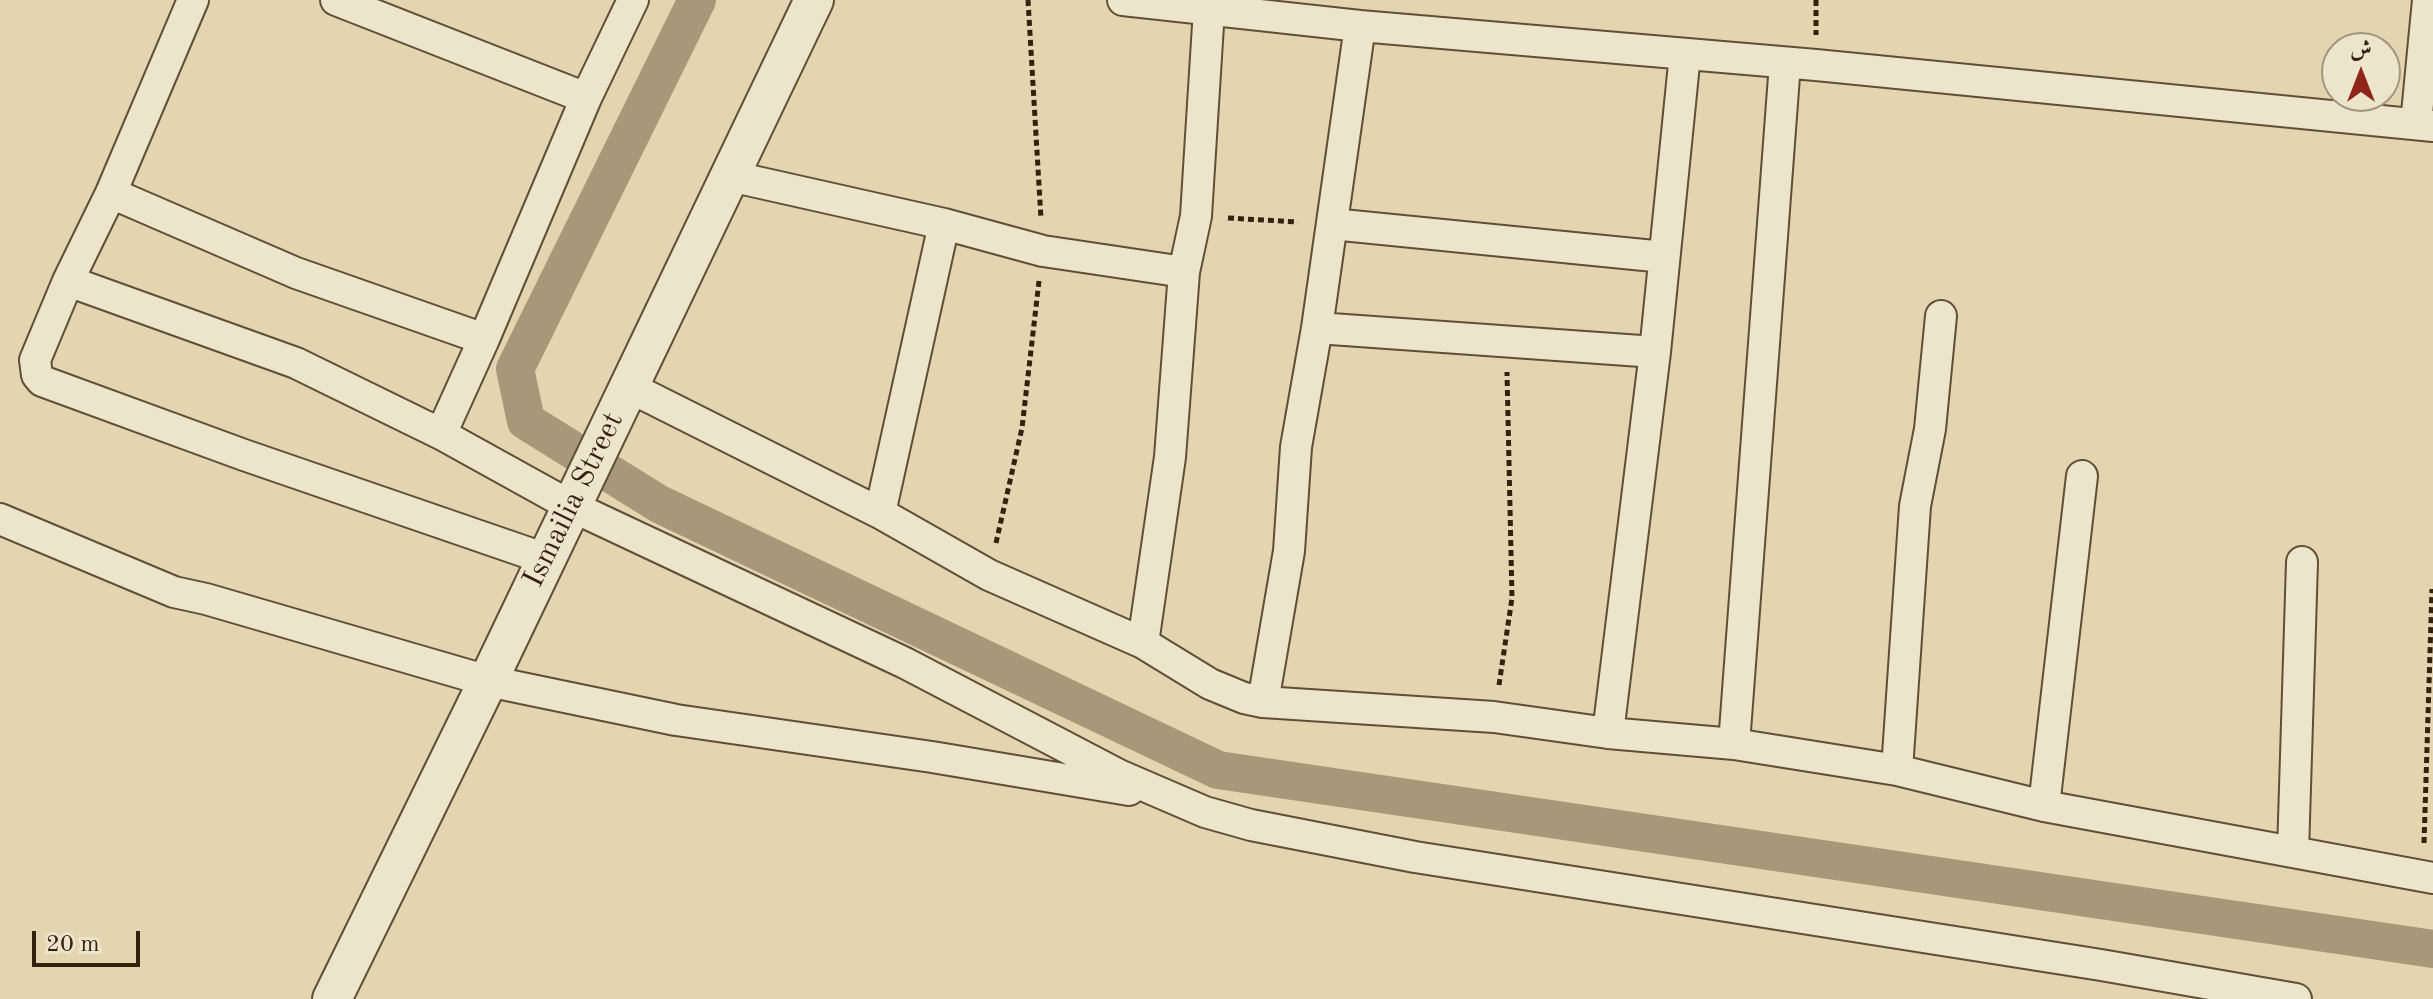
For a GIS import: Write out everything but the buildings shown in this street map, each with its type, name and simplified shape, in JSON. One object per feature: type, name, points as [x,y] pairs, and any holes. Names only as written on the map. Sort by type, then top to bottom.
[{"type":"street","points":[[193,0],[111,193],[68,281],[35,360],[37,375],[42,381],[244,455],[546,559]]},
{"type":"street","points":[[336,0],[586,98]]},
{"type":"street","points":[[441,434],[586,98],[633,0]]},
{"type":"street","name":"Ismailia Street","points":[[332,999],[814,0]]},
{"type":"street","points":[[1123,0],[1209,9],[1265,7],[1360,26],[1785,63],[2425,125],[2428,0]]},
{"type":"street","points":[[1143,643],[1170,457],[1184,272],[1196,216],[1209,9]]},
{"type":"street","points":[[1263,702],[1289,551],[1295,459],[1360,26]]},
{"type":"street","points":[[1608,733],[1655,352],[1685,54]]},
{"type":"street","points":[[1734,744],[1785,63]]},
{"type":"street","points":[[730,176],[944,224],[1043,251],[1184,272]]},
{"type":"street","points":[[111,193],[296,273],[484,339]]},
{"type":"street","points":[[880,513],[944,224]]},
{"type":"street","points":[[1332,224],[1664,257]]},
{"type":"street","points":[[68,281],[296,363],[441,434],[577,494],[1165,797],[1205,812],[1251,825],[1415,857],[2070,960],[2296,999]]},
{"type":"street","points":[[1897,770],[1915,506],[1930,429],[1941,316]]},
{"type":"street","points":[[1317,328],[1655,352]]},
{"type":"street","points":[[622,401],[880,513],[989,575],[1143,643],[1226,692],[1263,702],[1494,717],[1608,733],[1734,744],[1897,770],[2044,806],[2428,877]]},
{"type":"street","points":[[2044,806],[2082,476]]},
{"type":"street","points":[[0,519],[174,592],[488,681],[676,720],[932,757],[1165,797]]},
{"type":"street","points":[[2293,852],[2302,562]]},
{"type":"path","points":[[989,575],[1022,428],[1043,251],[1028,0]]},
{"type":"path","points":[[1196,216],[1332,224]]},
{"type":"path","points":[[1494,717],[1512,598],[1507,343]]},
{"type":"path","points":[[2428,877],[2432,589]]},
{"type":"waterway","points":[[697,0],[515,369],[526,421],[659,504],[1218,770],[2433,949]]}]
